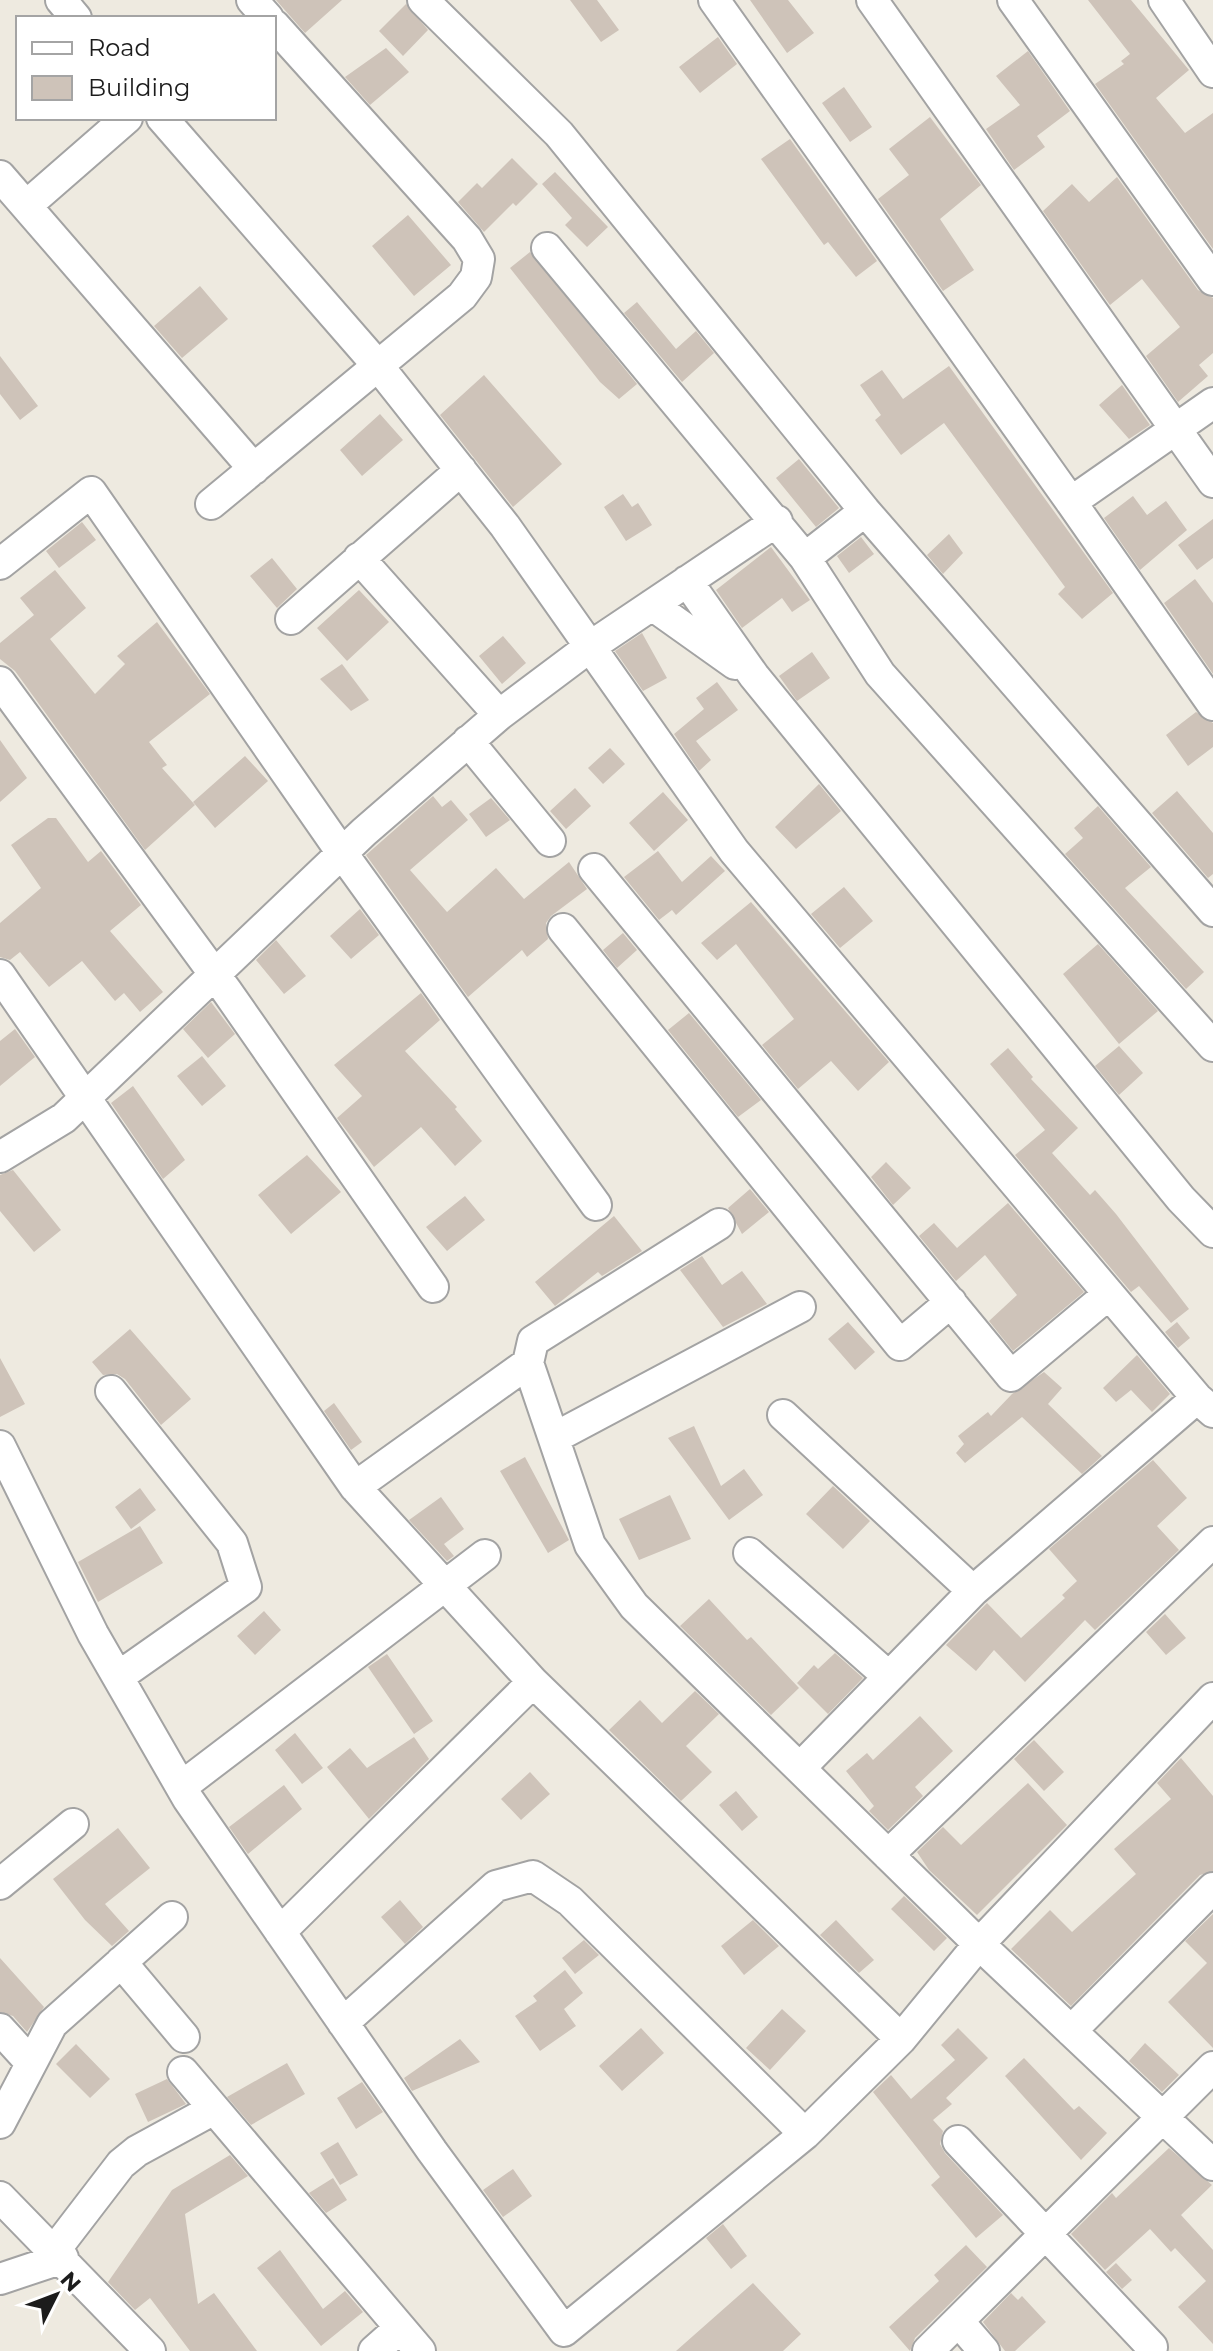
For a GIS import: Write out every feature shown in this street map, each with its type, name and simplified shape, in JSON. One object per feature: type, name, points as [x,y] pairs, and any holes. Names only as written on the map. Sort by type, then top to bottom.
[{"type":"street","points":[[61,0],[74,16]]},
{"type":"street","points":[[423,0],[559,134],[865,511],[1213,911]]},
{"type":"street","points":[[714,0],[1213,705]]},
{"type":"street","points":[[872,0],[1213,482]]},
{"type":"street","points":[[1013,0],[1213,280]]},
{"type":"street","points":[[1164,0],[1213,72]]},
{"type":"street","points":[[211,504],[462,296],[476,277],[479,259],[467,239],[276,26]]},
{"type":"street","points":[[26,206],[125,120]]},
{"type":"street","points":[[164,120],[379,367],[461,470],[591,646],[734,851],[1205,1405],[973,1591],[800,1768]]},
{"type":"street","points":[[0,176],[254,469]]},
{"type":"street","points":[[547,248],[777,521],[805,558],[880,674],[1213,1046]]},
{"type":"street","points":[[1071,502],[1213,403]]},
{"type":"street","points":[[291,619],[461,470]]},
{"type":"street","points":[[0,564],[91,492],[342,853],[596,1205]]},
{"type":"street","points":[[805,558],[865,511]]},
{"type":"street","points":[[0,1157],[64,1118],[342,853],[499,715],[591,646],[777,521]]},
{"type":"street","points":[[359,558],[499,715]]},
{"type":"street","points":[[687,581],[754,676],[1181,1199],[1213,1232]]},
{"type":"street","points":[[652,605],[754,676]]},
{"type":"street","points":[[0,682],[213,974],[433,1287]]},
{"type":"street","points":[[468,741],[550,841]]},
{"type":"street","points":[[594,869],[1011,1376],[1109,1294]]},
{"type":"street","points":[[563,929],[900,1345],[951,1302]]},
{"type":"street","points":[[0,975],[87,1096],[355,1487],[533,1682],[901,2039]]},
{"type":"street","points":[[719,1224],[533,1341],[528,1363],[590,1545],[634,1606],[979,1944],[1213,2165]]},
{"type":"street","points":[[554,1438],[800,1307]]},
{"type":"street","points":[[355,1487],[528,1363]]},
{"type":"street","points":[[111,1391],[232,1543],[246,1587],[118,1677]]},
{"type":"street","points":[[783,1415],[973,1591]]},
{"type":"street","points":[[0,1446],[118,1677],[181,1787],[343,2023],[564,2331],[805,2134],[901,2039],[979,1944],[1213,1698]]},
{"type":"street","points":[[888,1855],[1213,1542]]},
{"type":"street","points":[[749,1553],[889,1677]]},
{"type":"street","points":[[181,1787],[485,1555]]},
{"type":"street","points":[[280,1932],[533,1682]]},
{"type":"street","points":[[0,1884],[73,1824]]},
{"type":"street","points":[[343,2023],[496,1886],[533,1876],[570,1901],[805,2134]]},
{"type":"street","points":[[1071,2031],[1213,1888]]},
{"type":"street","points":[[0,2123],[52,2024],[172,1917]]},
{"type":"street","points":[[121,1962],[184,2037]]},
{"type":"street","points":[[0,2029],[31,2063]]},
{"type":"street","points":[[928,2351],[1045,2236],[1161,2115],[1213,2067]]},
{"type":"street","points":[[183,2072],[420,2351]]},
{"type":"street","points":[[0,2279],[59,2254],[121,2164],[137,2151],[214,2109]]},
{"type":"street","points":[[958,2141],[1152,2347]]},
{"type":"street","points":[[0,2197],[59,2254],[147,2350]]},
{"type":"street","points":[[959,2322],[984,2351]]},
{"type":"street","points":[[374,2351],[400,2328]]},
{"type":"building","points":[[276,0],[342,0],[305,33]]},
{"type":"building","points":[[570,0],[597,0],[619,30],[601,42]]},
{"type":"building","points":[[750,0],[788,0],[814,33],[787,53]]},
{"type":"building","points":[[1088,0],[1131,0],[1189,70],[1156,98],[1185,133],[1213,113],[1213,249],[1095,84],[1124,64],[1121,61],[1130,54]]},
{"type":"building","points":[[406,4],[428,30],[403,56],[379,31]]},
{"type":"building","points":[[718,37],[737,64],[700,93],[679,67]]},
{"type":"building","points":[[386,48],[409,72],[370,105],[345,77]]},
{"type":"building","points":[[1028,51],[1070,111],[1037,136],[1045,147],[1014,170],[986,129],[1020,105],[996,76]]},
{"type":"building","points":[[844,87],[872,127],[850,142],[822,103]]},
{"type":"building","points":[[930,117],[981,185],[940,219],[974,270],[943,291],[878,199],[909,175],[889,149]]},
{"type":"building","points":[[790,139],[877,261],[856,277],[828,242],[824,245],[761,159]]},
{"type":"building","points":[[512,158],[538,184],[516,206],[513,203],[484,232],[458,202],[477,183],[482,188]]},
{"type":"building","points":[[555,172],[608,227],[587,247],[565,225],[572,218],[542,184]]},
{"type":"building","points":[[1117,177],[1198,290],[1213,298],[1213,353],[1199,365],[1208,376],[1178,402],[1146,356],[1180,327],[1142,279],[1110,305],[1043,211],[1072,184],[1089,202]]},
{"type":"building","points":[[408,215],[451,265],[414,296],[372,246]]},
{"type":"building","points":[[530,252],[637,384],[619,399],[600,382],[510,268]]},
{"type":"building","points":[[200,286],[228,319],[182,358],[154,326]]},
{"type":"building","points":[[637,302],[676,349],[696,331],[714,353],[682,382],[624,313]]},
{"type":"building","points":[[0,356],[38,406],[20,420],[0,394]]},
{"type":"building","points":[[949,366],[1113,593],[1082,619],[1058,594],[1065,587],[944,423],[901,455],[875,420],[881,415],[860,385],[882,370],[903,399]]},
{"type":"building","points":[[484,375],[562,464],[513,507],[440,415]]},
{"type":"building","points":[[1122,385],[1150,425],[1129,439],[1099,405]]},
{"type":"building","points":[[380,414],[403,440],[362,476],[340,450]]},
{"type":"building","points":[[799,459],[839,508],[816,527],[776,478]]},
{"type":"building","points":[[623,494],[632,507],[638,503],[652,525],[626,541],[604,507]]},
{"type":"building","points":[[1133,496],[1147,515],[1166,501],[1187,530],[1140,570],[1104,518]]},
{"type":"building","points":[[1213,519],[1213,558],[1197,570],[1178,545]]},
{"type":"building","points":[[82,522],[96,540],[59,568],[46,551]]},
{"type":"building","points":[[949,534],[963,553],[943,574],[927,555]]},
{"type":"building","points":[[861,537],[874,554],[849,573],[837,556]]},
{"type":"building","points":[[771,547],[810,600],[792,612],[782,598],[742,628],[716,590]]},
{"type":"building","points":[[272,558],[297,589],[277,608],[250,576]]},
{"type":"building","points":[[55,570],[86,608],[50,639],[95,694],[125,664],[117,656],[157,622],[210,694],[149,742],[167,765],[162,768],[195,805],[145,850],[15,671],[0,659],[0,643],[34,615],[20,598]]},
{"type":"building","points":[[1195,579],[1213,603],[1213,674],[1164,603]]},
{"type":"building","points":[[359,590],[389,622],[347,661],[317,628]]},
{"type":"building","points":[[642,633],[667,678],[643,691],[615,651]]},
{"type":"building","points":[[503,636],[526,663],[502,684],[479,656]]},
{"type":"building","points":[[812,652],[830,678],[797,701],[779,676]]},
{"type":"building","points":[[342,664],[369,700],[351,711],[320,679]]},
{"type":"building","points":[[717,682],[738,710],[696,741],[711,760],[699,771],[674,734],[704,709],[696,698]]},
{"type":"building","points":[[1196,712],[1213,723],[1213,747],[1188,766],[1166,735]]},
{"type":"building","points":[[0,740],[27,778],[0,802]]},
{"type":"building","points":[[610,748],[625,764],[603,784],[588,768]]},
{"type":"building","points":[[245,756],[268,781],[215,828],[193,802]]},
{"type":"building","points":[[819,784],[841,811],[796,849],[775,827]]},
{"type":"building","points":[[575,788],[591,806],[566,829],[550,811]]},
{"type":"building","points":[[1177,791],[1213,833],[1213,874],[1208,878],[1152,813]]},
{"type":"building","points":[[663,792],[688,820],[654,851],[629,823]]},
{"type":"building","points":[[433,796],[442,807],[451,800],[468,820],[410,870],[447,912],[496,868],[524,899],[569,862],[587,889],[551,916],[546,923],[548,939],[527,957],[522,950],[468,997],[366,855]]},
{"type":"building","points":[[491,798],[510,820],[486,837],[469,814]]},
{"type":"building","points":[[1098,806],[1151,867],[1125,888],[1204,972],[1186,989],[1065,854],[1083,838],[1074,828]]},
{"type":"building","points":[[48,818],[56,818],[88,862],[101,851],[141,905],[110,931],[163,992],[140,1012],[124,993],[115,1001],[82,961],[49,987],[20,952],[10,960],[0,957],[0,923],[41,888],[11,845]]},
{"type":"building","points":[[658,851],[682,882],[711,856],[725,871],[676,915],[672,910],[659,920],[624,877]]},
{"type":"building","points":[[844,887],[873,921],[840,948],[811,914]]},
{"type":"building","points":[[751,902],[889,1062],[858,1091],[831,1061],[798,1089],[762,1045],[794,1019],[736,944],[717,960],[701,943]]},
{"type":"building","points":[[360,909],[379,935],[351,959],[330,936]]},
{"type":"building","points":[[623,933],[637,950],[617,968],[603,950]]},
{"type":"building","points":[[276,940],[306,976],[284,994],[256,960]]},
{"type":"building","points":[[1098,944],[1158,1011],[1119,1044],[1063,974]]},
{"type":"building","points":[[421,993],[440,1020],[405,1051],[457,1107],[455,1109],[482,1141],[455,1166],[421,1127],[374,1167],[337,1118],[362,1096],[334,1065]]},
{"type":"building","points":[[211,1002],[235,1034],[208,1058],[183,1029]]},
{"type":"building","points":[[689,1013],[761,1100],[738,1117],[668,1030]]},
{"type":"building","points":[[15,1029],[35,1057],[0,1086],[0,1041]]},
{"type":"building","points":[[1119,1046],[1143,1073],[1119,1095],[1095,1066]]},
{"type":"building","points":[[1008,1048],[1033,1077],[1031,1079],[1078,1128],[1052,1153],[1090,1195],[1095,1190],[1189,1309],[1171,1323],[1139,1286],[1131,1292],[1015,1155],[1045,1130],[990,1064]]},
{"type":"building","points":[[202,1056],[226,1086],[202,1106],[177,1076]]},
{"type":"building","points":[[133,1086],[185,1160],[163,1179],[111,1103]]},
{"type":"building","points":[[307,1155],[341,1192],[291,1234],[258,1195]]},
{"type":"building","points":[[886,1162],[911,1188],[893,1205],[871,1177]]},
{"type":"building","points":[[13,1170],[61,1230],[34,1252],[0,1211],[0,1175]]},
{"type":"building","points":[[750,1189],[769,1212],[742,1234],[728,1208]]},
{"type":"building","points":[[465,1196],[485,1220],[447,1251],[426,1227]]},
{"type":"building","points":[[1008,1203],[1084,1292],[1013,1351],[989,1321],[1017,1295],[985,1255],[956,1281],[919,1236],[934,1223],[957,1248]]},
{"type":"building","points":[[614,1216],[642,1251],[602,1276],[598,1272],[555,1306],[535,1282]]},
{"type":"building","points":[[702,1256],[722,1285],[742,1271],[767,1304],[723,1327],[680,1270]]},
{"type":"building","points":[[848,1322],[875,1352],[855,1370],[828,1339]]},
{"type":"building","points":[[1177,1322],[1190,1338],[1178,1348],[1165,1332]]},
{"type":"building","points":[[130,1329],[191,1399],[161,1425],[125,1379],[117,1374],[103,1375],[92,1362]]},
{"type":"building","points":[[1137,1355],[1170,1394],[1152,1412],[1131,1390],[1116,1402],[1103,1388]]},
{"type":"building","points":[[0,1358],[25,1404],[0,1417]]},
{"type":"building","points":[[1044,1372],[1062,1388],[1048,1404],[1102,1456],[1082,1474],[1022,1417],[965,1463],[956,1453],[964,1444],[958,1436],[988,1412],[991,1416],[1012,1394]]},
{"type":"building","points":[[334,1403],[362,1442],[351,1450],[324,1411]]},
{"type":"building","points":[[694,1426],[721,1486],[744,1469],[763,1495],[729,1520],[668,1438]]},
{"type":"building","points":[[525,1457],[569,1540],[548,1553],[500,1471]]},
{"type":"building","points":[[1153,1460],[1187,1498],[1157,1526],[1179,1550],[1095,1630],[1085,1620],[1025,1682],[994,1650],[976,1671],[946,1645],[987,1603],[1021,1638],[1065,1598],[1062,1595],[1077,1581],[1049,1549]]},
{"type":"building","points":[[833,1486],[870,1521],[843,1549],[806,1514]]},
{"type":"building","points":[[140,1488],[156,1510],[131,1529],[115,1507]]},
{"type":"building","points":[[670,1495],[691,1539],[639,1560],[619,1519]]},
{"type":"building","points":[[441,1497],[464,1529],[444,1544],[454,1556],[447,1561],[409,1520]]},
{"type":"building","points":[[140,1526],[163,1563],[98,1602],[78,1562]]},
{"type":"building","points":[[709,1599],[747,1640],[751,1637],[799,1688],[771,1715],[680,1626]]},
{"type":"building","points":[[264,1611],[281,1630],[255,1655],[237,1636]]},
{"type":"building","points":[[1165,1614],[1186,1638],[1166,1655],[1146,1632]]},
{"type":"building","points":[[835,1653],[863,1678],[828,1714],[797,1683],[814,1665],[818,1669]]},
{"type":"building","points":[[387,1654],[433,1721],[414,1734],[368,1667]]},
{"type":"building","points":[[695,1691],[719,1714],[686,1746],[712,1772],[681,1801],[609,1730],[640,1700],[662,1723]]},
{"type":"building","points":[[920,1716],[953,1751],[915,1787],[923,1796],[888,1830],[869,1811],[874,1806],[846,1771],[867,1753],[873,1760]]},
{"type":"building","points":[[295,1733],[323,1768],[302,1784],[275,1750]]},
{"type":"building","points":[[414,1737],[429,1759],[369,1819],[327,1767],[350,1748],[367,1768]]},
{"type":"building","points":[[1034,1740],[1064,1772],[1044,1791],[1014,1759]]},
{"type":"building","points":[[1181,1758],[1213,1796],[1213,1871],[1200,1875],[1071,2006],[1011,1949],[1050,1910],[1072,1932],[1136,1874],[1114,1849],[1171,1799],[1157,1783]]},
{"type":"building","points":[[530,1772],[550,1794],[521,1820],[501,1799]]},
{"type":"building","points":[[1028,1783],[1067,1825],[977,1915],[929,1870],[917,1852],[943,1827],[961,1845]]},
{"type":"building","points":[[284,1785],[302,1809],[248,1854],[229,1827]]},
{"type":"building","points":[[736,1791],[758,1817],[742,1831],[719,1805]]},
{"type":"building","points":[[118,1828],[150,1868],[105,1904],[129,1931],[112,1946],[85,1920],[53,1879]]},
{"type":"building","points":[[904,1896],[947,1938],[934,1951],[891,1909]]},
{"type":"building","points":[[400,1900],[423,1927],[405,1944],[381,1917]]},
{"type":"building","points":[[1213,1914],[1213,2048],[1168,2002],[1207,1963],[1185,1941]]},
{"type":"building","points":[[753,1920],[779,1946],[744,1975],[721,1946]]},
{"type":"building","points":[[836,1920],[874,1960],[859,1973],[820,1935]]},
{"type":"building","points":[[584,1940],[599,1955],[575,1974],[562,1958]]},
{"type":"building","points":[[0,1958],[44,2007],[27,2032],[13,2016],[0,2012]]},
{"type":"building","points":[[565,1970],[583,1993],[564,2009],[576,2026],[540,2051],[515,2016],[537,2001],[533,1996]]},
{"type":"building","points":[[782,2009],[806,2031],[770,2070],[746,2048]]},
{"type":"building","points":[[641,2028],[664,2053],[622,2091],[599,2066]]},
{"type":"building","points":[[958,2028],[988,2058],[946,2098],[952,2104],[933,2120],[943,2131],[940,2144],[945,2153],[1003,2215],[976,2238],[931,2185],[940,2177],[873,2092],[891,2075],[911,2099],[955,2060],[941,2045]]},
{"type":"building","points":[[460,2039],[480,2062],[412,2091],[404,2078]]},
{"type":"building","points":[[1145,2043],[1179,2075],[1162,2092],[1129,2061]]},
{"type":"building","points":[[76,2044],[110,2079],[90,2098],[56,2064]]},
{"type":"building","points":[[1024,2058],[1074,2110],[1079,2106],[1107,2133],[1081,2160],[1005,2076]]},
{"type":"building","points":[[287,2063],[305,2094],[251,2125],[227,2097]]},
{"type":"building","points":[[167,2079],[186,2104],[148,2122],[135,2094]]},
{"type":"building","points":[[362,2082],[383,2112],[356,2129],[337,2098]]},
{"type":"building","points":[[338,2142],[358,2175],[340,2185],[320,2153]]},
{"type":"building","points":[[1169,2148],[1212,2185],[1181,2215],[1213,2250],[1213,2344],[1178,2307],[1206,2281],[1175,2248],[1171,2252],[1150,2229],[1105,2270],[1071,2234],[1112,2193],[1116,2198]]},
{"type":"building","points":[[230,2155],[248,2176],[185,2214],[198,2304],[214,2293],[257,2351],[190,2351],[150,2298],[135,2310],[108,2282],[172,2190]]},
{"type":"building","points":[[513,2169],[532,2196],[503,2217],[483,2190]]},
{"type":"building","points":[[333,2178],[347,2200],[326,2213],[309,2193]]},
{"type":"building","points":[[723,2224],[747,2256],[731,2269],[706,2238]]},
{"type":"building","points":[[966,2245],[987,2267],[915,2338],[910,2351],[889,2327],[939,2281],[934,2275]]},
{"type":"building","points":[[280,2250],[323,2309],[345,2291],[363,2312],[321,2346],[257,2268]]},
{"type":"building","points":[[1116,2263],[1132,2280],[1122,2289],[1106,2272]]},
{"type":"building","points":[[753,2283],[801,2334],[783,2351],[676,2351]]},
{"type":"building","points":[[1011,2293],[1018,2300],[1022,2296],[1046,2322],[1015,2351],[1005,2351],[983,2322]]}]
